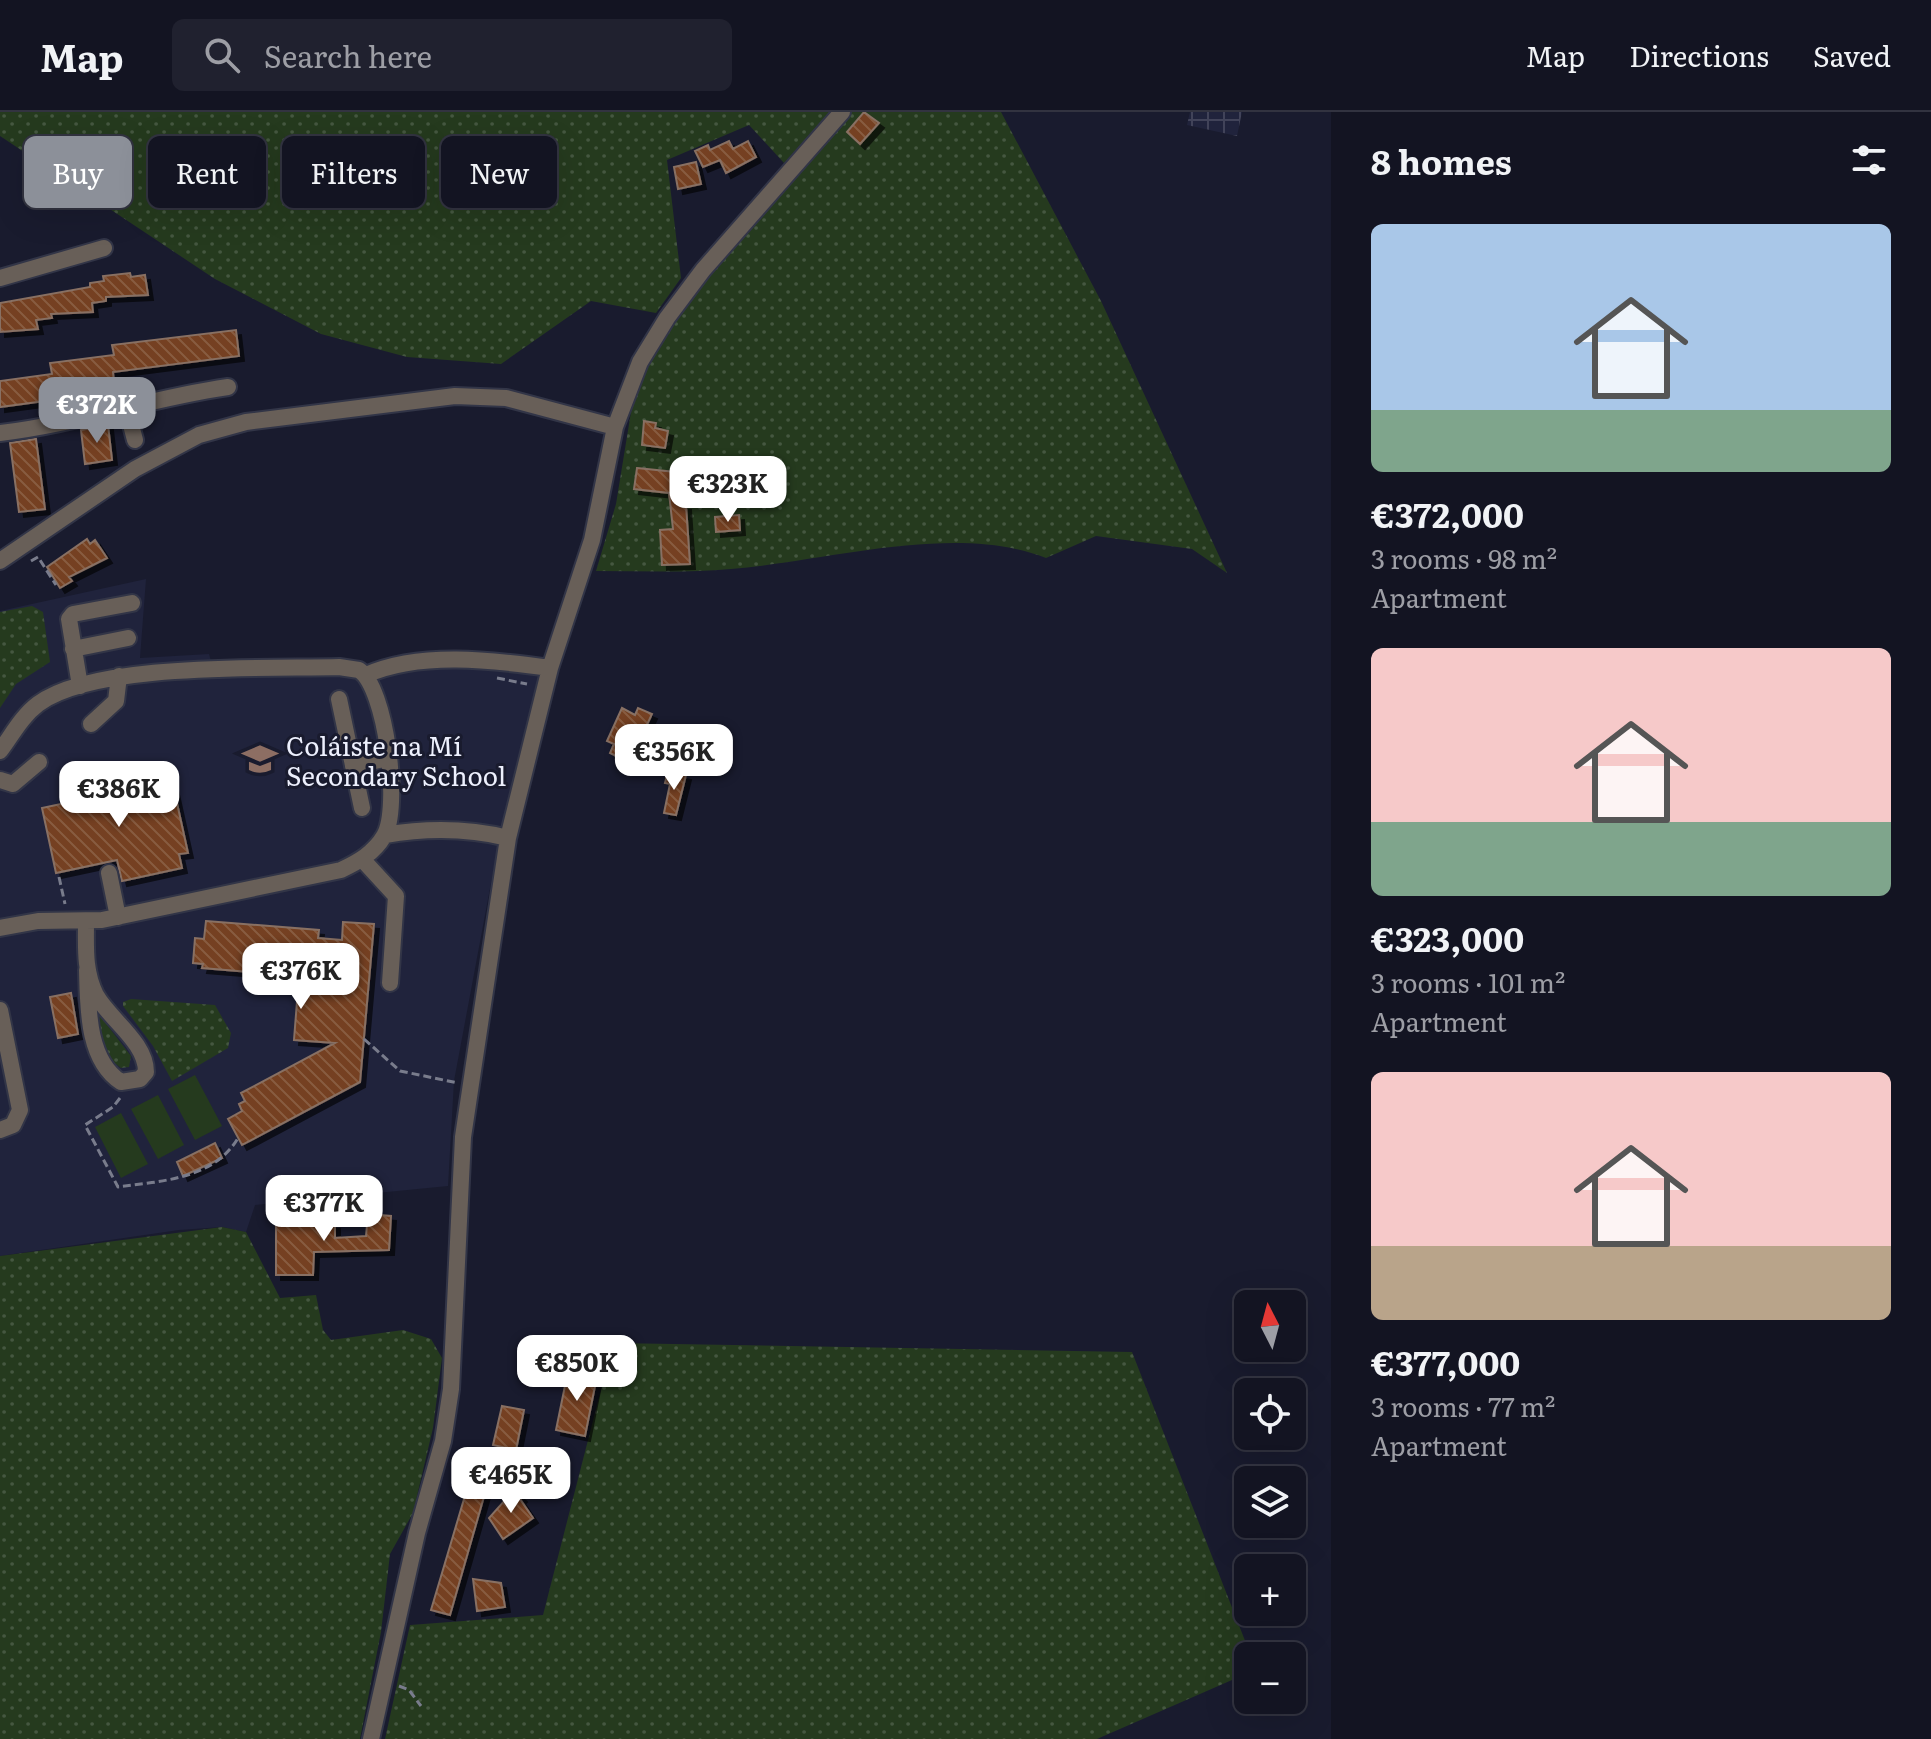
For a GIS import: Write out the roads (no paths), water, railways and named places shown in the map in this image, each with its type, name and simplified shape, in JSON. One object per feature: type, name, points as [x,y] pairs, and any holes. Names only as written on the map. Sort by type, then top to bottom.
[{"type":"street","points":[[371,1739],[417,1533],[443,1441],[449,1402],[460,1182],[469,1084],[508,838],[550,668],[592,540],[615,427],[640,362],[667,318],[703,270],[842,112]]},
{"type":"street","points":[[0,278],[104,248]]},
{"type":"street","points":[[0,433],[65,424],[126,406],[228,387]]},
{"type":"street","points":[[2,553],[135,469],[199,435],[246,422],[455,396],[506,398],[615,427]]},
{"type":"street","points":[[126,406],[135,440]]},
{"type":"street","points":[[80,686],[68,622],[73,614],[132,603]]},
{"type":"street","points":[[73,649],[128,638]]},
{"type":"street","points":[[0,751],[34,707],[80,686],[119,676],[339,667],[366,675],[403,664],[449,661],[502,661],[550,668]]},
{"type":"street","points":[[0,928],[38,921],[86,922],[118,917],[325,873],[362,859],[385,835],[394,794],[376,698],[366,675]]},
{"type":"street","points":[[91,724],[116,701],[119,676]]},
{"type":"street","points":[[339,699],[362,808]]},
{"type":"street","points":[[353,766],[388,758]]},
{"type":"street","points":[[0,780],[13,784],[39,762]]},
{"type":"street","points":[[385,835],[415,830],[480,831],[508,838]]},
{"type":"street","points":[[362,859],[393,891],[397,903],[390,983]]},
{"type":"street","points":[[109,873],[118,917]]},
{"type":"street","points":[[86,922],[87,1004],[102,1062],[121,1082],[140,1079],[146,1072],[144,1060],[101,1001],[87,970]]},
{"type":"street","points":[[0,1010],[20,1110],[13,1125],[0,1130]]},
{"type":"place","name":"Coláiste na Mí Secondary School","points":[[260,759]]}]
